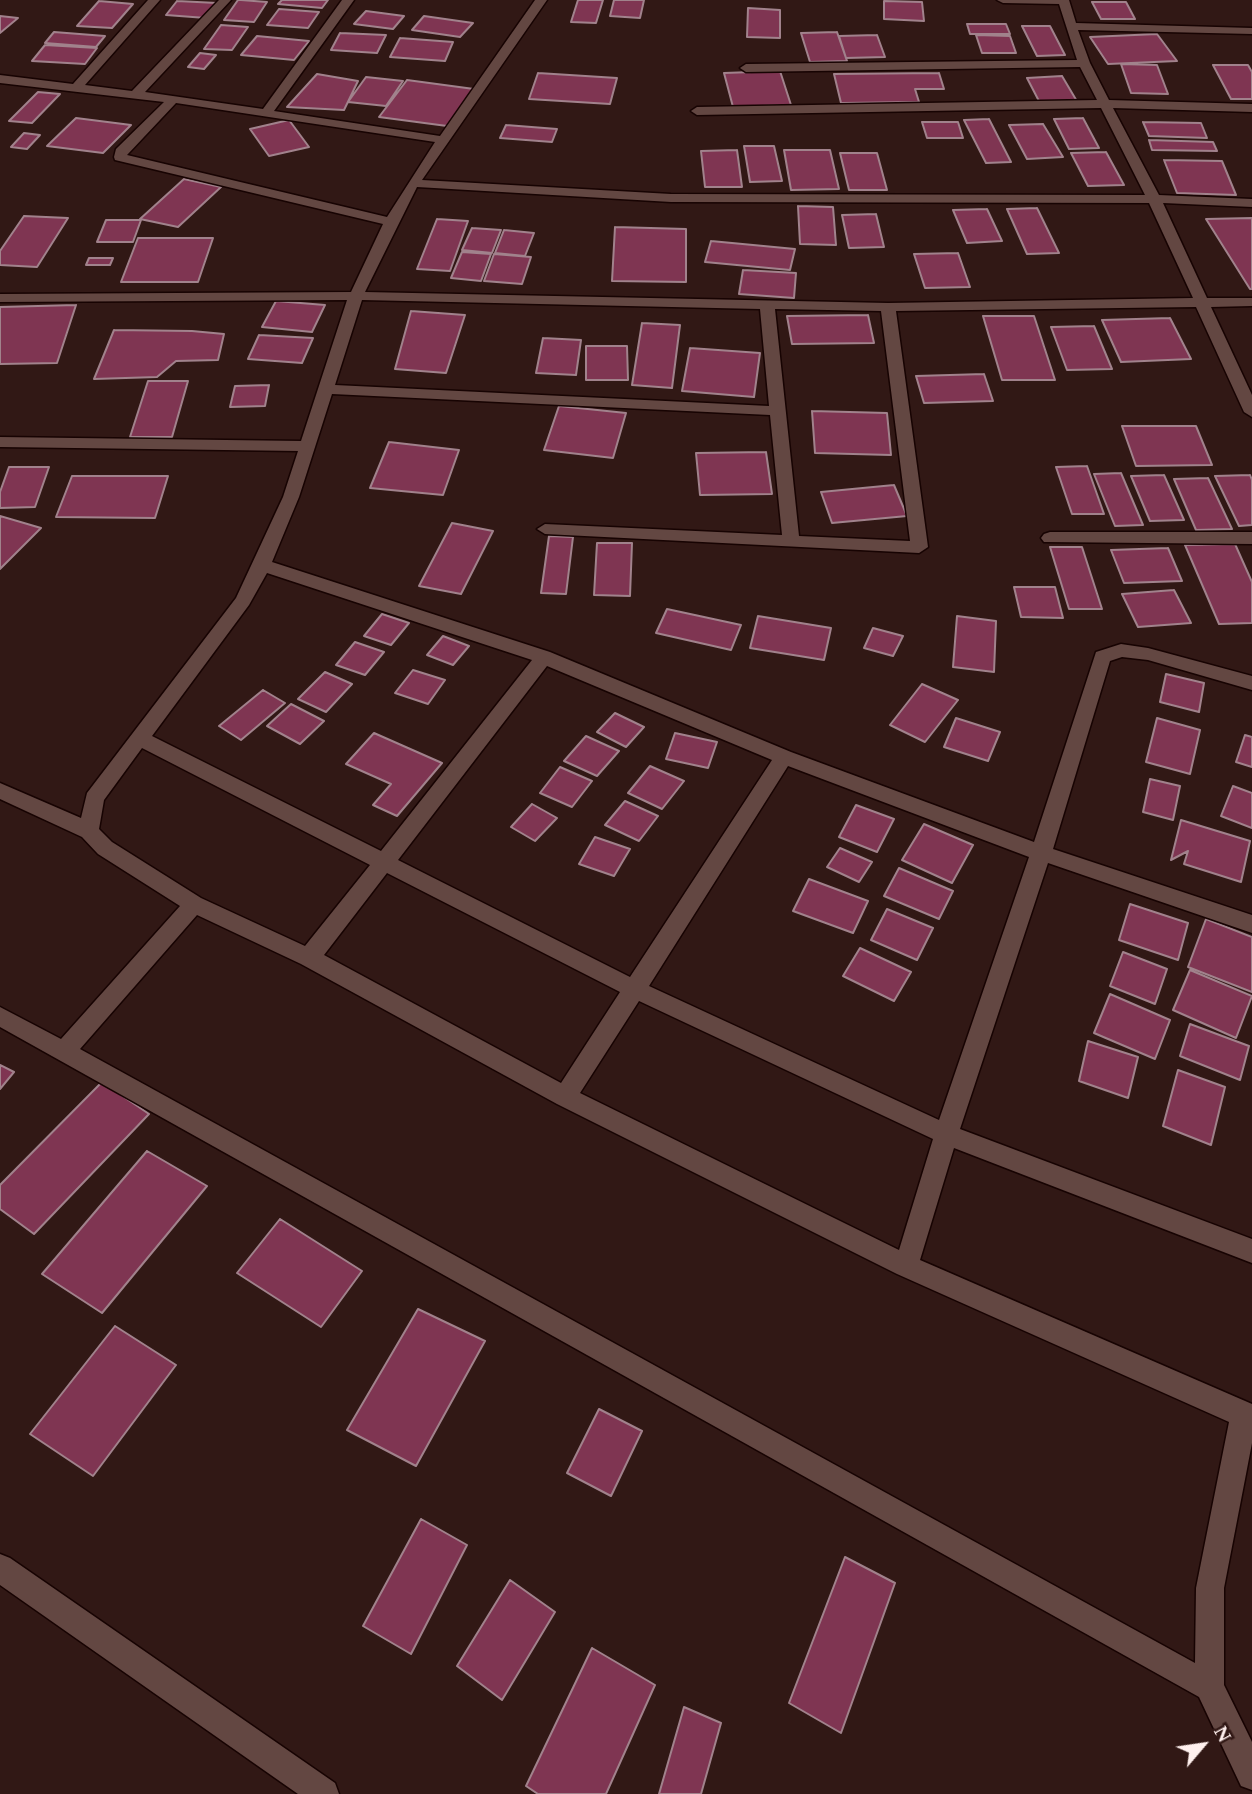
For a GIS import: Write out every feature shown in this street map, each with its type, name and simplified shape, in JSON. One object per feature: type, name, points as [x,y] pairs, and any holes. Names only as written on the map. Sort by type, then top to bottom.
[{"type":"street","points":[[76,88],[155,0]]},
{"type":"street","points":[[136,94],[225,0]]},
{"type":"street","points":[[267,113],[348,0]]},
{"type":"street","points":[[89,831],[94,798],[243,601],[262,565],[291,497],[356,296],[412,183],[541,0]]},
{"type":"street","points":[[1003,0],[1066,1],[1071,26],[1084,63],[1154,199],[1252,412]]},
{"type":"street","points":[[1071,26],[1252,31]]},
{"type":"street","points":[[746,68],[1084,63]]},
{"type":"street","points":[[0,79],[173,99],[444,140]]},
{"type":"street","points":[[173,99],[121,152],[120,157],[193,172],[285,198],[391,222]]},
{"type":"street","points":[[697,111],[1104,104],[1252,108]]},
{"type":"street","points":[[412,183],[671,198],[1154,199],[1252,203]]},
{"type":"street","points":[[0,298],[356,296],[888,307],[1252,302]]},
{"type":"street","points":[[767,306],[791,541]]},
{"type":"street","points":[[545,529],[919,547],[888,307]]},
{"type":"street","points":[[326,389],[776,411]]},
{"type":"street","points":[[0,442],[307,446]]},
{"type":"street","points":[[1050,538],[1252,538]]},
{"type":"street","points":[[262,565],[544,657],[784,757],[1041,853],[1252,924]]},
{"type":"street","points":[[906,1266],[946,1133],[1041,853],[1102,657],[1121,650],[1147,654],[1252,683]]},
{"type":"street","points":[[309,958],[544,657]]},
{"type":"street","points":[[139,738],[634,989],[946,1133],[1252,1251]]},
{"type":"street","points":[[565,1097],[784,757]]},
{"type":"street","points":[[0,790],[89,831],[105,848],[194,904],[309,958],[565,1097],[906,1266],[1248,1417],[1210,1588],[1209,1687],[1252,1774]]},
{"type":"street","points":[[64,1051],[194,904]]},
{"type":"street","points":[[0,1016],[1209,1687]]},
{"type":"street","points":[[0,1568],[324,1794]]},
{"type":"building","points":[[238,0],[267,2],[254,22],[224,20]]},
{"type":"building","points":[[282,0],[328,0],[322,8],[278,4]]},
{"type":"building","points":[[578,0],[603,0],[596,23],[571,22]]},
{"type":"building","points":[[614,0],[644,0],[640,18],[610,16]]},
{"type":"building","points":[[99,1],[133,4],[112,28],[77,26]]},
{"type":"building","points":[[177,1],[217,3],[206,18],[166,15]]},
{"type":"building","points":[[884,1],[922,2],[924,21],[884,19]]},
{"type":"building","points":[[1092,2],[1126,2],[1135,19],[1101,19]]},
{"type":"building","points":[[748,8],[780,10],[780,38],[747,37]]},
{"type":"building","points":[[279,9],[319,12],[308,28],[267,25]]},
{"type":"building","points":[[366,11],[404,16],[393,29],[354,24]]},
{"type":"building","points":[[0,16],[18,18],[0,33]]},
{"type":"building","points":[[424,16],[473,23],[460,37],[412,30]]},
{"type":"building","points":[[967,24],[1006,24],[1010,34],[970,34]]},
{"type":"building","points":[[221,25],[248,27],[232,50],[204,49]]},
{"type":"building","points":[[1022,26],[1050,26],[1065,55],[1037,56]]},
{"type":"building","points":[[54,32],[105,36],[96,47],[45,43]]},
{"type":"building","points":[[837,32],[847,61],[810,62],[801,33]]},
{"type":"building","points":[[340,33],[386,35],[377,53],[331,50]]},
{"type":"building","points":[[1157,34],[1177,61],[1108,64],[1090,37]]},
{"type":"building","points":[[877,35],[885,57],[846,58],[839,36]]},
{"type":"building","points":[[976,35],[1010,36],[1016,53],[982,53]]},
{"type":"building","points":[[257,36],[309,41],[294,60],[241,55]]},
{"type":"building","points":[[400,38],[453,42],[445,61],[390,57]]},
{"type":"building","points":[[45,45],[97,48],[85,64],[32,61]]},
{"type":"building","points":[[200,53],[216,55],[204,69],[188,67]]},
{"type":"building","points":[[1121,64],[1157,65],[1168,94],[1131,93]]},
{"type":"building","points":[[1213,65],[1248,65],[1252,72],[1252,99],[1231,99]]},
{"type":"building","points":[[780,71],[791,105],[733,107],[724,73]]},
{"type":"building","points":[[538,73],[617,78],[610,104],[529,99]]},
{"type":"building","points":[[939,73],[944,89],[915,89],[919,102],[841,103],[834,74]]},
{"type":"building","points":[[317,74],[358,81],[344,110],[287,107]]},
{"type":"building","points":[[1062,76],[1078,103],[1041,105],[1027,78]]},
{"type":"building","points":[[366,77],[403,81],[386,106],[348,102]]},
{"type":"building","points":[[407,80],[474,89],[447,126],[379,117]]},
{"type":"building","points":[[38,92],[60,94],[32,123],[9,121]]},
{"type":"building","points":[[76,118],[131,125],[103,153],[47,146]]},
{"type":"building","points":[[1083,118],[1099,148],[1069,149],[1054,119]]},
{"type":"building","points":[[989,119],[1011,162],[986,163],[964,120]]},
{"type":"building","points":[[289,120],[309,147],[269,156],[250,129]]},
{"type":"building","points":[[922,122],[958,122],[963,138],[927,138]]},
{"type":"building","points":[[1143,122],[1201,123],[1207,138],[1149,136]]},
{"type":"building","points":[[1043,124],[1063,157],[1027,159],[1009,125]]},
{"type":"building","points":[[506,125],[557,129],[552,142],[500,138]]},
{"type":"building","points":[[24,133],[40,135],[27,149],[11,147]]},
{"type":"building","points":[[1149,140],[1213,142],[1217,151],[1152,150]]},
{"type":"building","points":[[744,146],[774,146],[782,181],[750,182]]},
{"type":"building","points":[[737,150],[742,187],[705,187],[701,151]]},
{"type":"building","points":[[784,150],[830,150],[839,189],[791,190]]},
{"type":"building","points":[[1106,152],[1124,185],[1088,186],[1071,153]]},
{"type":"building","points":[[840,153],[877,153],[887,190],[849,190]]},
{"type":"building","points":[[1164,160],[1222,161],[1236,195],[1177,193]]},
{"type":"building","points":[[184,179],[221,187],[178,227],[140,219]]},
{"type":"building","points":[[798,206],[833,207],[836,245],[800,244]]},
{"type":"building","points":[[1037,208],[1059,253],[1027,254],[1007,209]]},
{"type":"building","points":[[987,209],[1002,241],[967,243],[953,210]]},
{"type":"building","points":[[876,214],[884,247],[849,248],[842,215]]},
{"type":"building","points":[[24,216],[68,218],[37,267],[0,265],[0,251]]},
{"type":"building","points":[[1252,218],[1252,289],[1250,289],[1206,219]]},
{"type":"building","points":[[437,219],[468,221],[450,271],[417,269]]},
{"type":"building","points":[[106,220],[141,220],[133,242],[97,242]]},
{"type":"building","points":[[615,227],[686,229],[686,282],[612,281]]},
{"type":"building","points":[[472,228],[501,230],[492,253],[462,250]]},
{"type":"building","points":[[504,230],[534,233],[525,256],[495,253]]},
{"type":"building","points":[[138,238],[213,238],[198,282],[121,282]]},
{"type":"building","points":[[711,241],[795,249],[790,270],[705,262]]},
{"type":"building","points":[[462,252],[491,254],[481,281],[451,278]]},
{"type":"building","points":[[958,253],[970,287],[925,288],[914,254]]},
{"type":"building","points":[[494,254],[531,257],[522,284],[484,281]]},
{"type":"building","points":[[89,258],[113,258],[110,265],[86,265]]},
{"type":"building","points":[[743,270],[796,273],[794,298],[739,294]]},
{"type":"building","points":[[276,301],[325,305],[312,332],[262,327]]},
{"type":"building","points":[[76,305],[57,363],[0,364],[0,307]]},
{"type":"building","points":[[411,311],[465,315],[446,373],[395,369]]},
{"type":"building","points":[[868,315],[874,343],[792,344],[787,316]]},
{"type":"building","points":[[983,316],[1034,316],[1055,380],[1002,380]]},
{"type":"building","points":[[1170,318],[1191,359],[1121,362],[1102,320]]},
{"type":"building","points":[[642,323],[680,325],[672,388],[632,385]]},
{"type":"building","points":[[1094,326],[1112,369],[1067,370],[1051,327]]},
{"type":"building","points":[[114,330],[224,334],[218,360],[176,361],[157,377],[94,379]]},
{"type":"building","points":[[259,335],[313,338],[302,363],[248,359]]},
{"type":"building","points":[[543,338],[581,340],[576,375],[536,373]]},
{"type":"building","points":[[586,346],[627,346],[628,380],[586,380]]},
{"type":"building","points":[[690,348],[760,353],[754,397],[682,391]]},
{"type":"building","points":[[984,374],[993,401],[924,403],[916,376]]},
{"type":"building","points":[[148,381],[188,381],[172,437],[130,437]]},
{"type":"building","points":[[269,385],[265,406],[230,407],[235,386]]},
{"type":"building","points":[[559,406],[626,413],[613,458],[544,450]]},
{"type":"building","points":[[812,411],[887,413],[891,455],[815,453]]},
{"type":"building","points":[[1122,426],[1196,426],[1212,465],[1136,466]]},
{"type":"building","points":[[389,442],[459,450],[443,495],[370,488]]},
{"type":"building","points":[[766,452],[772,494],[700,495],[696,453]]},
{"type":"building","points":[[1087,466],[1104,514],[1072,514],[1056,467]]},
{"type":"building","points":[[9,467],[49,467],[35,507],[0,508],[0,492]]},
{"type":"building","points":[[1121,473],[1143,525],[1115,526],[1094,474]]},
{"type":"building","points":[[1164,475],[1184,520],[1150,521],[1131,476]]},
{"type":"building","points":[[1250,475],[1252,525],[1239,526],[1215,476]]},
{"type":"building","points":[[72,476],[168,476],[155,518],[56,517]]},
{"type":"building","points":[[1208,478],[1232,529],[1196,530],[1174,479]]},
{"type":"building","points":[[894,485],[907,516],[832,523],[821,492]]},
{"type":"building","points":[[0,516],[41,528],[0,569]]},
{"type":"building","points":[[452,523],[493,531],[461,594],[419,586]]},
{"type":"building","points":[[549,536],[573,537],[566,594],[541,593]]},
{"type":"building","points":[[597,543],[632,543],[630,596],[594,595]]},
{"type":"building","points":[[1235,544],[1252,582],[1252,623],[1219,624],[1185,545]]},
{"type":"building","points":[[1050,547],[1082,547],[1102,609],[1069,609]]},
{"type":"building","points":[[1168,548],[1182,581],[1124,583],[1111,550]]},
{"type":"building","points":[[1014,587],[1055,587],[1063,618],[1021,617]]},
{"type":"building","points":[[1174,590],[1191,623],[1138,627],[1122,594]]},
{"type":"building","points":[[667,609],[741,625],[731,650],[656,633]]},
{"type":"building","points":[[382,614],[409,623],[391,645],[364,636]]},
{"type":"building","points":[[758,616],[831,628],[824,660],[750,648]]},
{"type":"building","points":[[957,616],[996,621],[994,672],[953,667]]},
{"type":"building","points":[[873,628],[903,636],[893,656],[864,648]]},
{"type":"building","points":[[443,636],[469,646],[453,665],[427,655]]},
{"type":"building","points":[[355,642],[384,652],[365,675],[336,665]]},
{"type":"building","points":[[413,670],[445,680],[428,704],[395,693]]},
{"type":"building","points":[[325,672],[352,684],[326,712],[298,699]]},
{"type":"building","points":[[1166,674],[1204,683],[1199,712],[1160,702]]},
{"type":"building","points":[[922,684],[958,700],[925,742],[890,725]]},
{"type":"building","points":[[263,690],[285,703],[241,740],[219,726]]},
{"type":"building","points":[[291,704],[324,721],[300,744],[267,726]]},
{"type":"building","points":[[615,713],[644,727],[626,747],[597,732]]},
{"type":"building","points":[[956,718],[1000,732],[988,761],[944,747]]},
{"type":"building","points":[[1157,718],[1200,730],[1190,774],[1146,762]]},
{"type":"building","points":[[374,733],[442,763],[397,816],[373,805],[391,784],[346,764]]},
{"type":"building","points":[[675,733],[717,742],[708,768],[666,759]]},
{"type":"building","points":[[1245,735],[1252,737],[1252,767],[1236,762]]},
{"type":"building","points":[[586,736],[619,751],[597,776],[564,761]]},
{"type":"building","points":[[650,766],[684,781],[662,809],[628,793]]},
{"type":"building","points":[[560,767],[592,781],[572,807],[540,793]]},
{"type":"building","points":[[1150,779],[1180,786],[1173,820],[1143,812]]},
{"type":"building","points":[[1233,786],[1252,793],[1252,828],[1221,816]]},
{"type":"building","points":[[625,801],[658,816],[639,841],[605,825]]},
{"type":"building","points":[[532,804],[557,818],[535,841],[511,827]]},
{"type":"building","points":[[856,805],[894,819],[877,852],[839,837]]},
{"type":"building","points":[[1181,820],[1250,841],[1241,882],[1184,864],[1188,851],[1171,860]]},
{"type":"building","points":[[924,824],[973,845],[952,883],[902,860]]},
{"type":"building","points":[[595,837],[630,849],[614,876],[579,864]]},
{"type":"building","points":[[840,848],[872,862],[859,882],[827,867]]},
{"type":"building","points":[[899,868],[953,891],[939,919],[884,896]]},
{"type":"building","points":[[809,879],[868,901],[853,933],[793,911]]},
{"type":"building","points":[[1130,904],[1188,923],[1178,960],[1119,940]]},
{"type":"building","points":[[887,909],[933,928],[917,960],[871,940]]},
{"type":"building","points":[[1206,919],[1252,937],[1252,992],[1188,967]]},
{"type":"building","points":[[860,948],[911,972],[894,1001],[843,976]]},
{"type":"building","points":[[1123,952],[1167,969],[1155,1004],[1110,986]]},
{"type":"building","points":[[1190,970],[1252,996],[1236,1038],[1173,1010]]},
{"type":"building","points":[[1110,994],[1170,1020],[1155,1059],[1094,1033]]},
{"type":"building","points":[[1190,1024],[1249,1046],[1240,1080],[1180,1056]]},
{"type":"building","points":[[1088,1041],[1138,1057],[1128,1098],[1079,1081]]},
{"type":"building","points":[[0,1065],[14,1072],[0,1089]]},
{"type":"building","points":[[1178,1070],[1225,1087],[1211,1145],[1163,1126]]},
{"type":"building","points":[[102,1082],[149,1114],[34,1234],[0,1209],[0,1185]]},
{"type":"building","points":[[147,1151],[207,1186],[102,1313],[42,1274]]},
{"type":"building","points":[[280,1219],[362,1271],[321,1327],[237,1273]]},
{"type":"building","points":[[418,1309],[485,1341],[416,1466],[347,1430]]},
{"type":"building","points":[[115,1326],[176,1365],[93,1476],[30,1434]]},
{"type":"building","points":[[599,1409],[642,1431],[611,1496],[567,1473]]},
{"type":"building","points":[[421,1519],[467,1545],[411,1654],[363,1626]]},
{"type":"building","points":[[845,1557],[895,1583],[841,1733],[789,1703]]},
{"type":"building","points":[[510,1580],[555,1612],[502,1700],[457,1666]]},
{"type":"building","points":[[592,1648],[655,1685],[606,1794],[538,1794],[526,1786]]},
{"type":"building","points":[[684,1707],[721,1723],[701,1794],[659,1794]]}]
